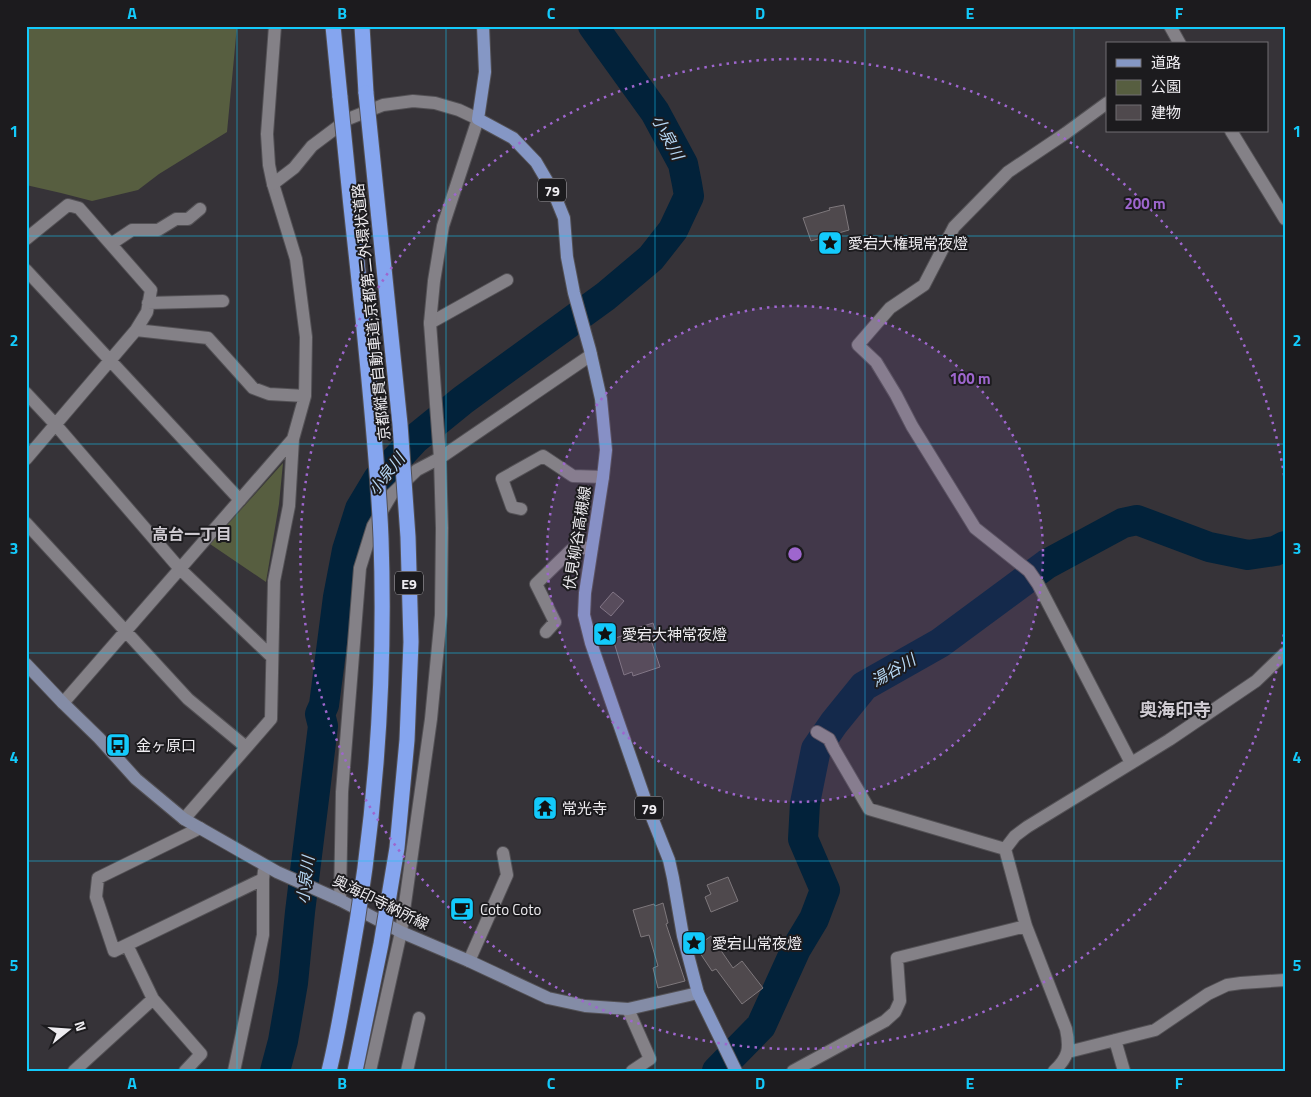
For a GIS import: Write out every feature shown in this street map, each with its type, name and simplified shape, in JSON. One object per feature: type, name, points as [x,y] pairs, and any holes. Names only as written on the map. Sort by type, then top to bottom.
[{"type":"highway","name":"京都縦貫自動車道;京都第二外環状道路","points":[[329,1071],[355,938],[369,843],[379,738],[382,640],[381,538],[374,425],[333,26]]},
{"type":"highway","name":"京都縦貫自動車道;京都第二外環状道路","points":[[355,1071],[381,944],[397,848],[407,740],[411,642],[408,537],[400,424],[366,93],[362,26]]},
{"type":"main road","points":[[478,119],[485,72],[483,26]]},
{"type":"main road","name":"伏見柳谷高槻線","points":[[478,119],[513,138],[536,162],[553,191],[564,218],[567,257],[602,408],[606,450],[585,593],[584,615],[591,643],[647,805],[669,860],[683,936],[698,993],[734,1067]]},
{"type":"main road","name":"奥海印寺納所線","points":[[26,664],[136,779],[184,819],[277,872],[335,897],[401,932],[548,998],[585,1006],[628,1009],[698,993]]},
{"type":"street","points":[[184,819],[271,720],[274,581],[289,506],[293,439],[305,396],[306,337],[296,259],[269,165],[267,134],[275,26]]},
{"type":"street","points":[[1170,26],[1179,42]]},
{"type":"street","points":[[273,184],[294,168],[312,146],[348,119],[383,105],[413,101],[435,103],[459,110],[478,119],[443,226],[434,281],[430,323],[442,528],[441,615],[431,719],[401,932],[370,1071]]},
{"type":"street","points":[[1106,104],[1066,134],[1008,172],[954,227],[924,285],[890,308],[858,345],[876,362],[912,426],[975,528],[1029,571],[1038,584],[1131,763]]},
{"type":"street","points":[[1232,132],[1285,219]]},
{"type":"street","points":[[26,239],[68,205],[79,208],[151,290],[146,312],[136,330],[26,459]]},
{"type":"street","points":[[111,244],[132,230],[158,230],[176,219],[188,219],[200,209]]},
{"type":"street","points":[[26,270],[240,500]]},
{"type":"street","points":[[430,323],[507,280]]},
{"type":"street","points":[[148,303],[223,301]]},
{"type":"street","points":[[136,330],[208,338],[253,388],[268,394],[305,396]]},
{"type":"street","points":[[335,897],[360,568],[373,526],[392,494],[417,470],[590,352]]},
{"type":"street","points":[[26,393],[180,569],[272,657]]},
{"type":"street","points":[[63,703],[293,439]]},
{"type":"street","points":[[521,509],[512,507],[502,479],[543,456],[573,476],[603,477]]},
{"type":"street","points":[[26,523],[188,700],[246,747]]},
{"type":"street","points":[[546,632],[555,622],[536,584],[571,550],[592,547]]},
{"type":"street","points":[[1005,849],[1015,836],[1027,827],[1169,740],[1256,681],[1285,653]]},
{"type":"street","points":[[817,732],[829,738],[869,809],[1005,849]]},
{"type":"street","points":[[200,828],[98,878],[96,897],[114,951],[263,879]]},
{"type":"street","points":[[1005,849],[1026,926],[1069,1041],[1068,1052],[1054,1071]]},
{"type":"street","points":[[469,961],[507,875],[503,853]]},
{"type":"street","points":[[234,1071],[263,935],[263,879],[265,866]]},
{"type":"street","points":[[793,1071],[885,1021],[894,1012],[900,1001],[897,958],[1026,926]]},
{"type":"street","points":[[128,945],[153,1000],[201,1054],[185,1071]]},
{"type":"street","points":[[1068,1052],[1156,1030],[1208,994],[1222,987],[1241,983],[1285,980]]},
{"type":"street","points":[[74,1071],[153,1000]]},
{"type":"street","points":[[628,1009],[650,1059],[632,1071]]},
{"type":"street","points":[[407,1071],[419,1018]]},
{"type":"street","points":[[1115,1040],[1124,1071]]},
{"type":"green space","points":[[26,26],[237,26],[227,132],[159,174],[138,190],[92,201],[26,185]]},
{"type":"green space","points":[[283,463],[279,504],[266,582],[210,544]]},
{"type":"building","points":[[844,205],[849,230],[811,241],[803,218],[830,210],[829,208]]},
{"type":"building","points":[[613,592],[624,601],[611,616],[600,607]]},
{"type":"building","points":[[653,623],[657,635],[650,637],[660,667],[633,676],[632,672],[624,675],[613,639]]},
{"type":"building","points":[[728,877],[738,901],[711,912],[705,897],[711,894],[707,885]]},
{"type":"building","points":[[663,903],[668,923],[666,924],[685,981],[658,988],[653,968],[658,966],[649,935],[641,937],[633,910]]},
{"type":"building","points":[[711,936],[733,968],[742,961],[763,988],[742,1004],[716,969],[712,971],[696,947]]},
{"type":"waterway","name":"小泉川","points":[[275,1071],[283,1041],[293,983],[323,726],[320,714],[324,705],[338,597],[347,550],[360,509],[378,479],[415,439],[463,400],[606,296],[651,258],[673,230],[689,196],[683,164],[655,112],[593,26]]},
{"type":"waterway","name":"湯谷川","points":[[717,1071],[761,1026],[796,949],[814,919],[825,890],[803,839],[805,803],[816,749],[864,686],[940,643],[1047,564],[1123,523],[1137,520],[1209,547],[1248,555],[1275,551],[1285,546]]},
{"type":"place","name":"愛宕大権現常夜燈","points":[[830,243]]},
{"type":"place","name":"愛宕大神常夜燈","points":[[605,634]]},
{"type":"place","name":"金ヶ原口","points":[[118,745]]},
{"type":"place","name":"常光寺","points":[[545,808]]},
{"type":"place","name":"Coto Coto","points":[[462,909]]},
{"type":"place","name":"愛宕山常夜燈","points":[[694,943]]},
{"type":"district","name":"高台一丁目","points":[[192,534]]},
{"type":"district","name":"奥海印寺","points":[[1175,709]]}]
